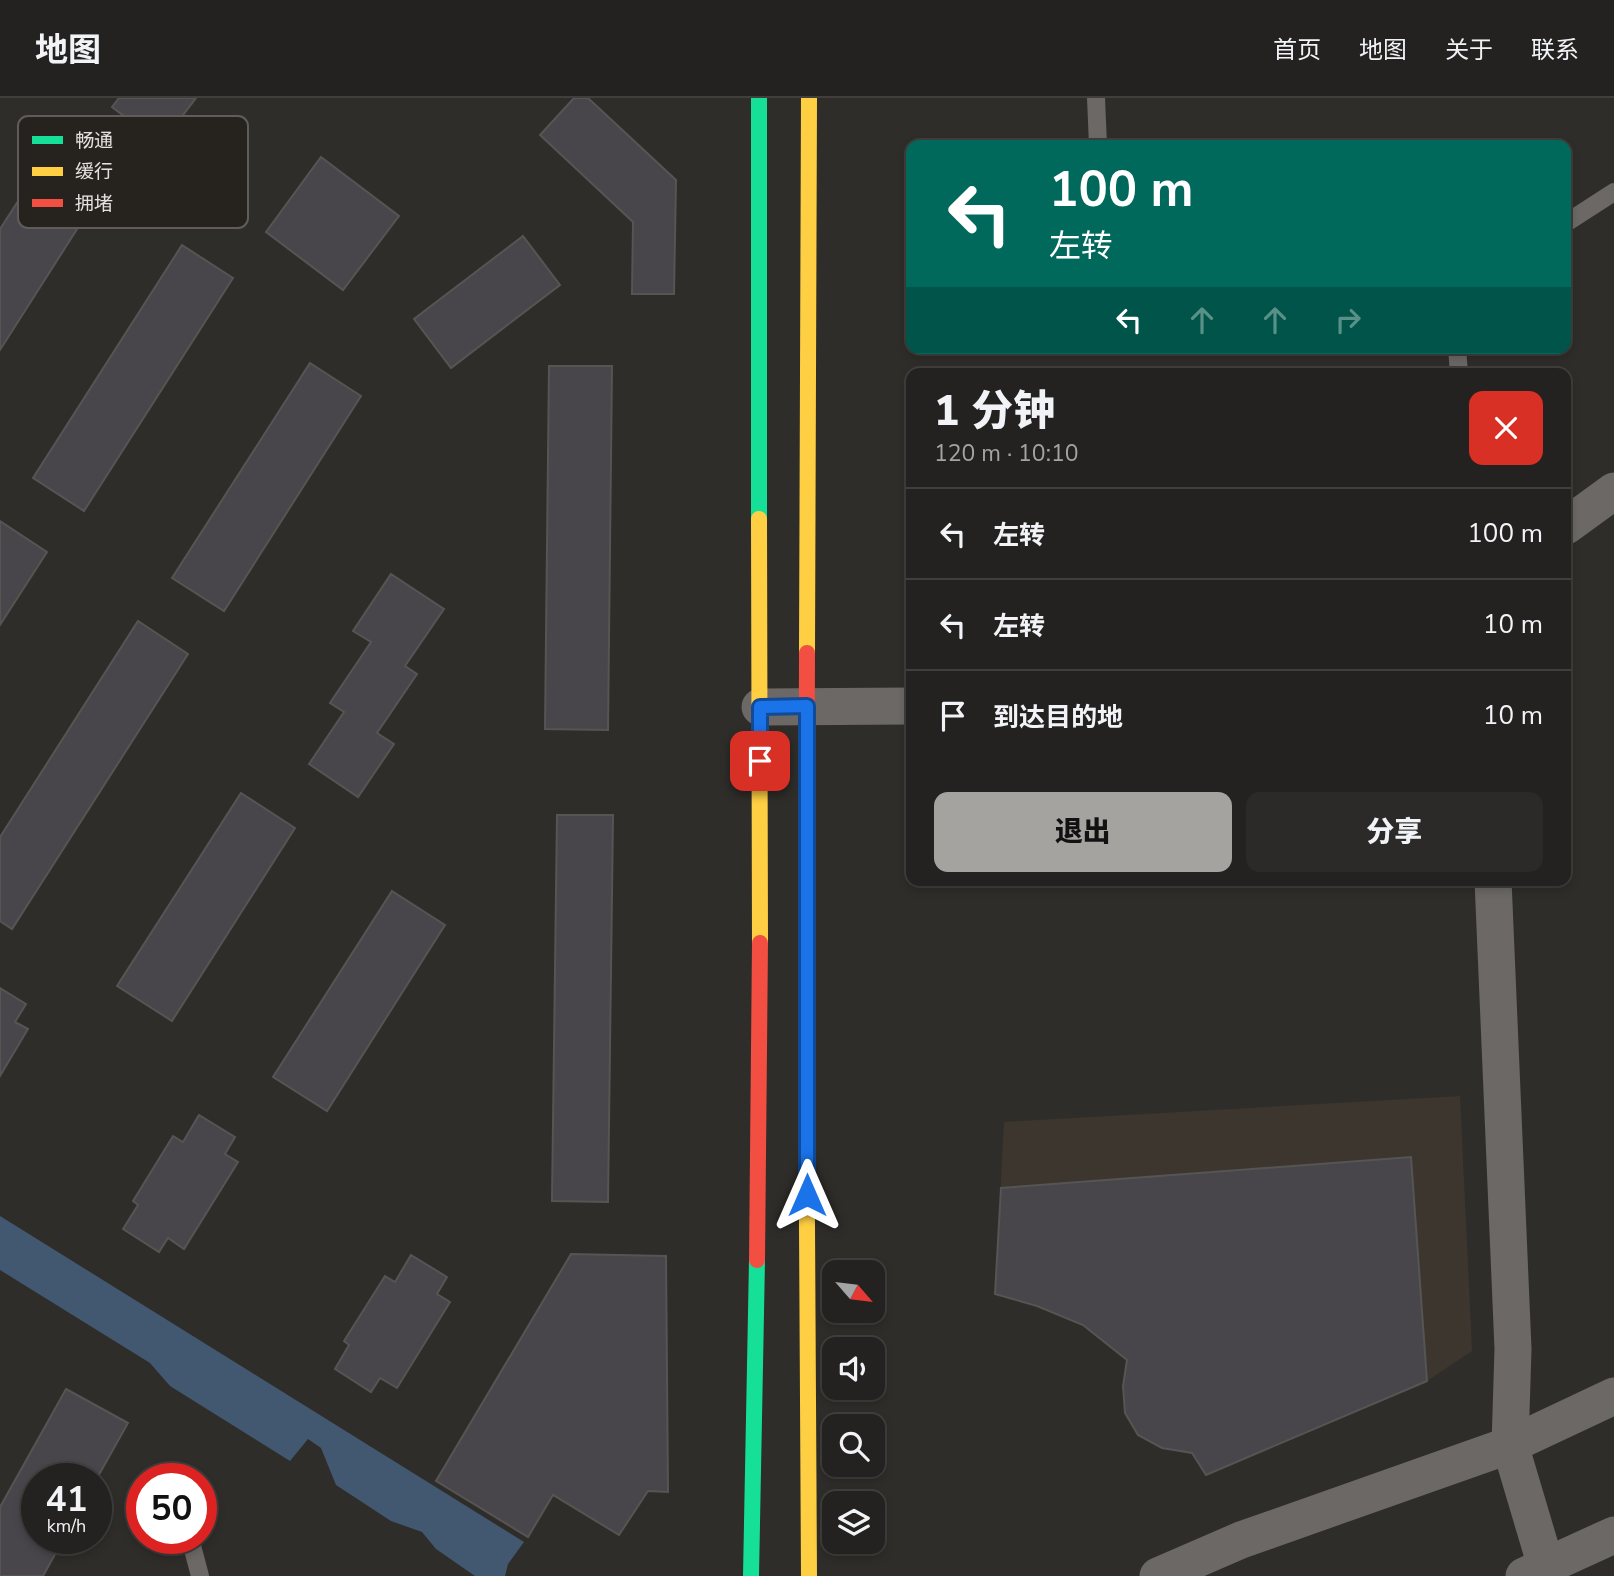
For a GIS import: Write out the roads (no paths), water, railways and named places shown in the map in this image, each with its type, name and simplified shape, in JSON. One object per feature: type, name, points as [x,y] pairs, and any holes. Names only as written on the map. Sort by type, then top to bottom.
[{"type":"main road","points":[[751,1576],[760,1112],[760,98]]},
{"type":"main road","points":[[809,98],[806,1114],[809,1576]]},
{"type":"street","points":[[1571,522],[1614,491]]},
{"type":"street","points":[[760,707],[906,706]]},
{"type":"street","points":[[1493,886],[1513,1349],[1510,1445],[1535,1571],[1614,1535]]},
{"type":"street","points":[[1158,1576],[1241,1540],[1510,1445],[1614,1396]]},
{"type":"lane","points":[[1096,98],[1098,140]]},
{"type":"lane","points":[[1571,220],[1614,192]]},
{"type":"lane","points":[[195,1554],[200,1576]]},
{"type":"water","points":[[0,1216],[524,1542],[508,1564],[505,1576],[475,1576],[436,1549],[422,1532],[391,1521],[336,1485],[321,1448],[308,1439],[290,1461],[170,1386],[150,1363],[0,1270]]}]
